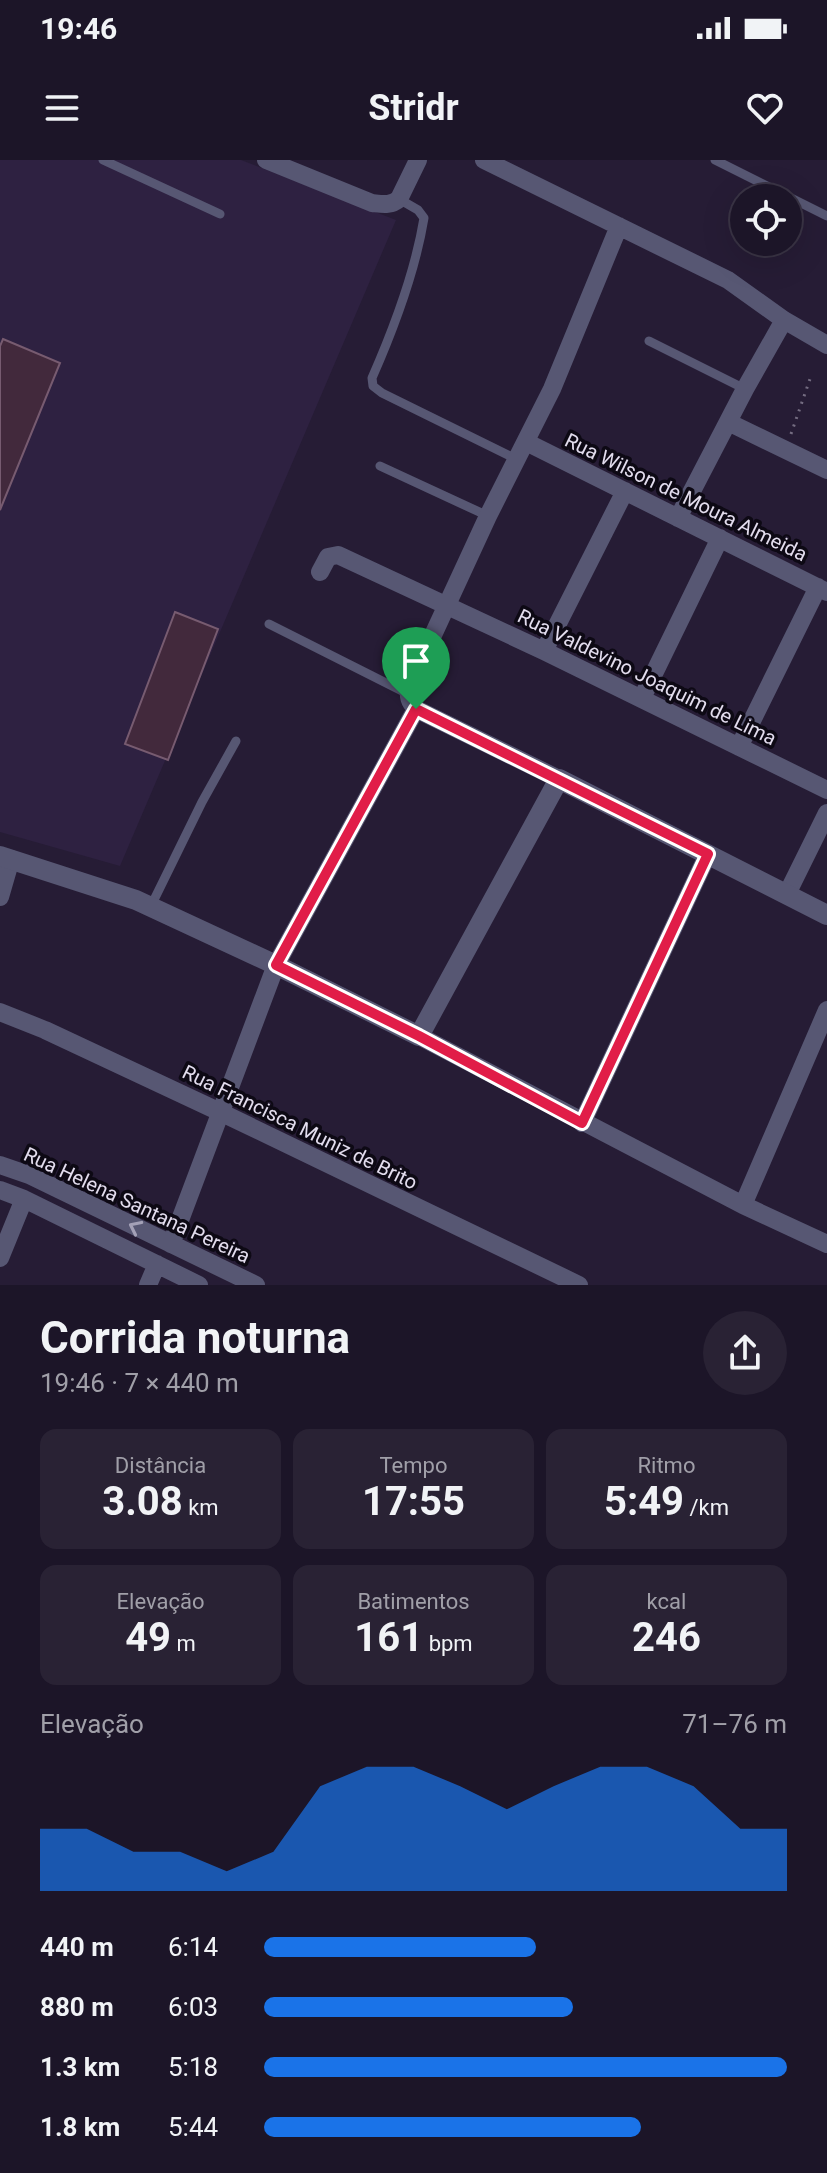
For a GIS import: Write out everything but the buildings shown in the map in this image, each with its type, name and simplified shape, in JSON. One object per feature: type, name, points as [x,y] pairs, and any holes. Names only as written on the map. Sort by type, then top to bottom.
[{"type":"street","points":[[266,160],[372,203],[394,203],[399,199],[418,160]]},
{"type":"street","points":[[484,160],[728,280],[784,320],[827,345]]},
{"type":"street","points":[[171,1244],[276,965],[411,702],[409,687],[570,346],[619,226]]},
{"type":"street","points":[[678,518],[784,320]]},
{"type":"street","points":[[728,422],[827,470]]},
{"type":"street","name":"Rua Wilson de Moura Almeida","points":[[526,442],[822,590]]},
{"type":"street","points":[[544,651],[625,491]]},
{"type":"street","points":[[642,698],[720,538]]},
{"type":"street","name":"Rua Valdevino Joaquim de Lima","points":[[320,572],[328,557],[338,555],[642,698],[827,790]]},
{"type":"street","points":[[739,747],[822,590]]},
{"type":"street","points":[[411,702],[827,915]]},
{"type":"street","points":[[419,1036],[559,779]]},
{"type":"street","points":[[787,894],[827,813]]},
{"type":"street","points":[[582,1123],[708,854]]},
{"type":"street","points":[[0,897],[6,858],[151,906],[419,1036],[582,1123],[827,1244]]},
{"type":"street","points":[[743,1205],[827,1010]]},
{"type":"street","name":"Rua Francisca Muniz de Brito","points":[[0,1012],[220,1112],[579,1285]]},
{"type":"street","name":"Rua Helena Santana Pereira","points":[[1,1171],[29,1175],[256,1285]]},
{"type":"street","points":[[0,1190],[199,1285]]},
{"type":"street","points":[[0,1258],[24,1199]]},
{"type":"street","points":[[148,1285],[157,1264]]},
{"type":"lane","points":[[103,160],[220,214]]},
{"type":"lane","points":[[715,160],[827,216]]},
{"type":"lane","points":[[399,199],[418,210],[424,218],[403,298],[372,378],[373,386],[516,459]]},
{"type":"lane","points":[[649,341],[745,389]]},
{"type":"lane","points":[[380,466],[488,516]]},
{"type":"lane","points":[[269,624],[411,702]]},
{"type":"lane","points":[[151,906],[236,741]]},
{"type":"path","points":[[786,449],[811,376]]},
{"type":"shaded area","points":[[0,160],[241,160],[396,220],[120,866],[0,832]]},
{"type":"route","points":[[416,709],[708,854],[582,1123],[419,1036],[276,965],[416,709]]}]
